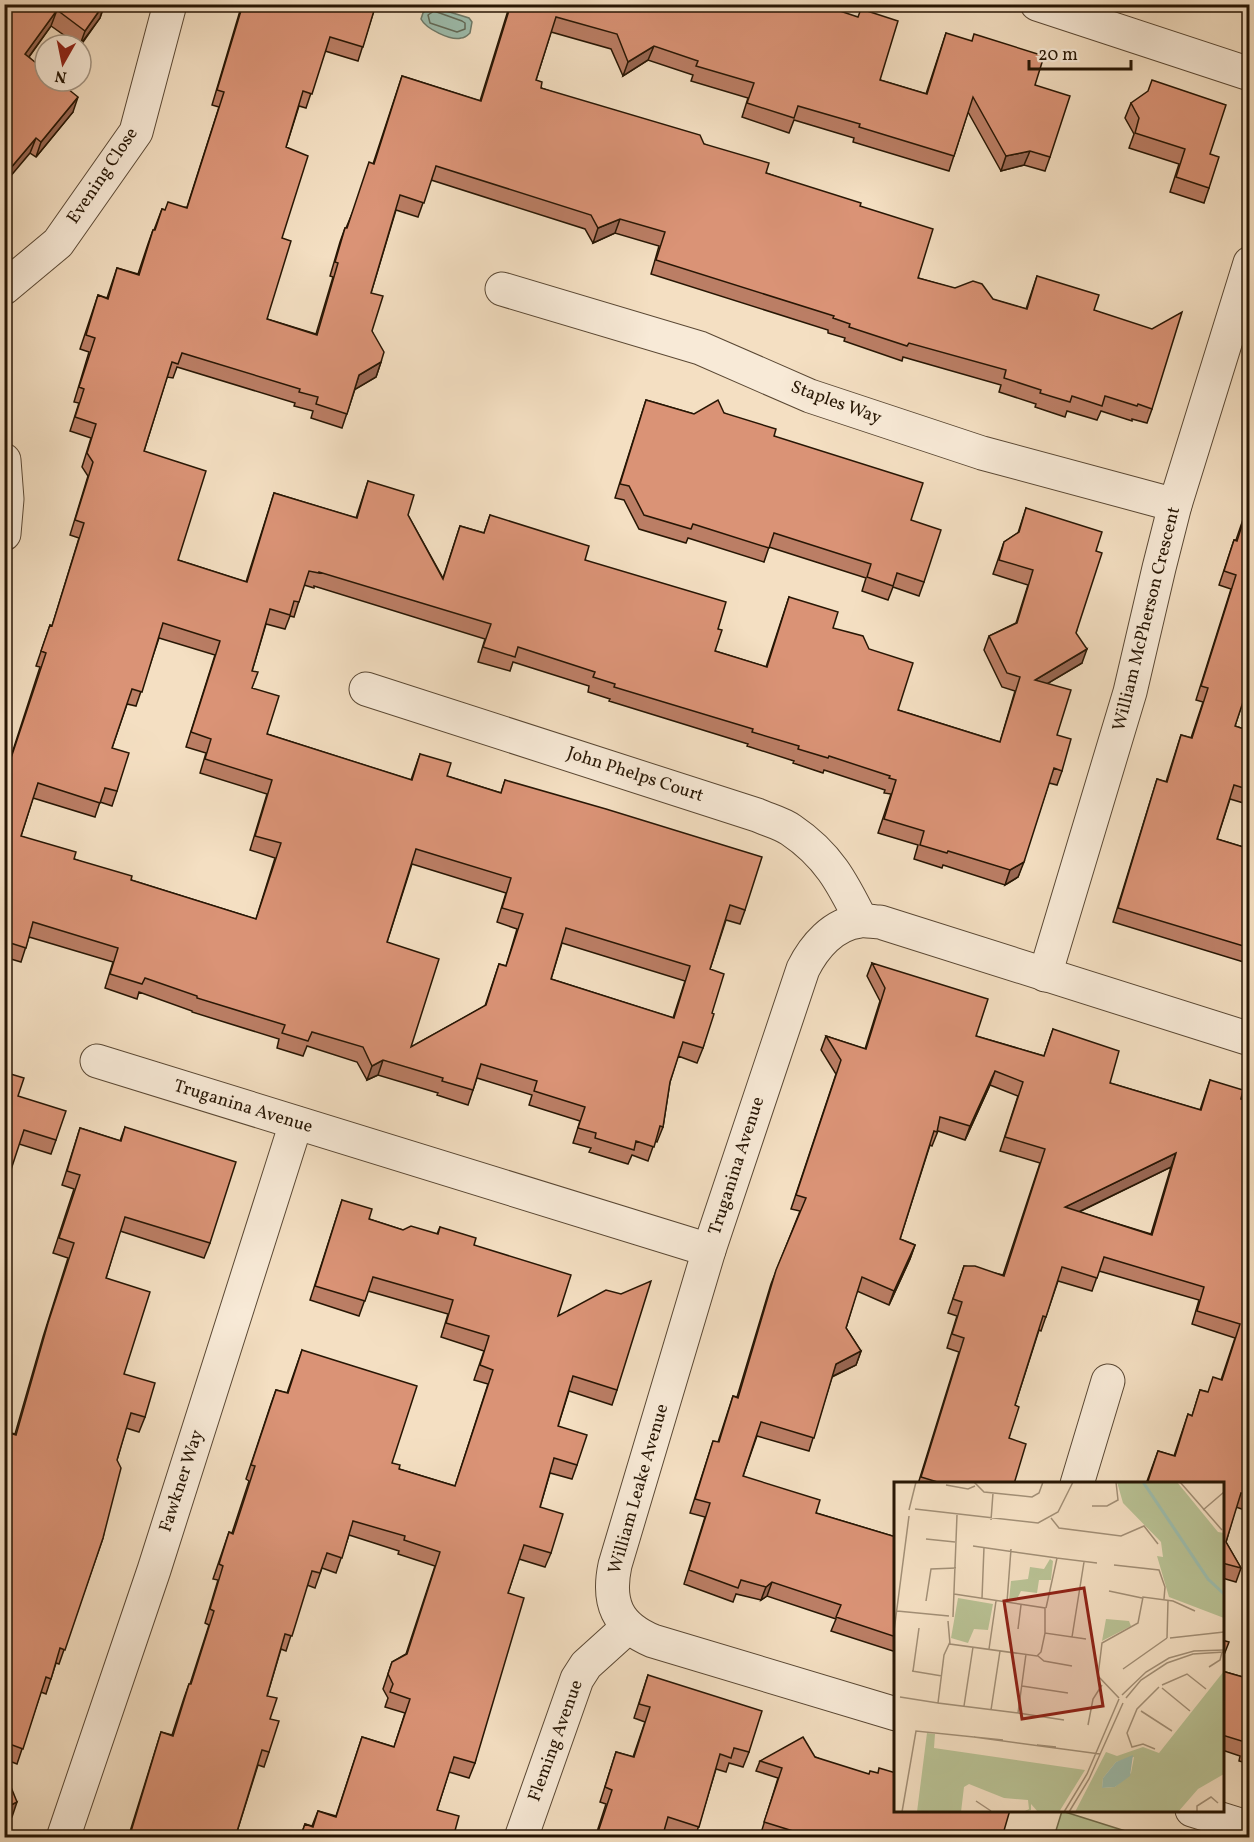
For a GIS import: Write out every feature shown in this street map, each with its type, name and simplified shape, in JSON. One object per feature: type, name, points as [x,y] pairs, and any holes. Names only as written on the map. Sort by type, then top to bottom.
[{"type":"street","name":"Evening Close","points":[[4,288],[58,243],[136,132],[170,4]]},
{"type":"street","points":[[1037,4],[1250,74]]},
{"type":"street","name":"William McPherson Crescent","points":[[1045,975],[1130,692],[1175,505],[1250,263]]},
{"type":"street","name":"Staples Way","points":[[502,289],[699,348],[810,396],[982,453],[1175,505]]},
{"type":"street","points":[[4,460],[7,499],[4,534]]},
{"type":"street","name":"John Phelps Court","points":[[366,689],[757,815],[790,829],[823,856],[840,879],[861,920]]},
{"type":"street","points":[[861,920],[880,922],[1250,1039]]},
{"type":"street","name":"Truganina Avenue","points":[[97,1061],[709,1250],[802,969],[813,950],[827,937],[843,926],[861,920]]},
{"type":"street","name":"Fawkner Way","points":[[63,1838],[154,1569],[297,1124]]},
{"type":"street","name":"William Leake Avenue","points":[[628,1627],[619,1616],[614,1604],[612,1588],[615,1565],[709,1250]]},
{"type":"street","points":[[1078,1482],[1108,1381]]},
{"type":"street","points":[[628,1627],[639,1636],[653,1641],[894,1713]]},
{"type":"street","name":"Fleming Avenue","points":[[521,1838],[577,1680],[586,1665],[628,1627]]},
{"type":"street","points":[[1195,1820],[1250,1828]]},
{"type":"shaded area","points":[[1062,1812],[1065,1812],[1147,1837],[1054,1837]]},
{"type":"water","points":[[430,6],[469,18],[472,22],[470,33],[464,38],[457,38],[445,36],[433,30],[421,19]]},
{"type":"building","points":[[4,4],[104,4],[85,31],[57,10],[40,33],[33,33],[33,43],[25,54],[33,60],[33,93],[73,93],[78,97],[41,142],[36,138],[4,176]]},
{"type":"building","points":[[243,4],[376,4],[363,47],[330,37],[312,94],[303,91],[286,147],[308,156],[282,238],[291,241],[267,319],[317,335],[338,263],[335,262],[345,228],[347,228],[369,162],[374,164],[402,76],[481,101],[511,4],[819,4],[858,17],[861,9],[898,21],[880,80],[927,94],[946,33],[972,41],[974,34],[1044,56],[1035,85],[1070,96],[1050,157],[1030,151],[1006,156],[973,97],[954,156],[798,106],[794,118],[747,103],[754,83],[696,66],[698,61],[654,46],[628,62],[617,34],[556,17],[536,80],[542,82],[541,88],[700,135],[704,144],[769,163],[766,173],[933,229],[918,278],[955,288],[973,281],[982,284],[993,299],[1027,309],[1037,276],[1099,295],[1094,310],[1152,329],[1182,312],[1152,409],[1105,396],[1102,406],[1072,396],[1070,402],[1004,378],[1006,370],[909,343],[907,346],[849,327],[850,324],[833,318],[834,316],[656,260],[665,232],[620,219],[598,228],[591,215],[436,166],[424,203],[400,195],[371,293],[383,296],[372,331],[384,352],[381,362],[359,375],[347,414],[316,404],[318,397],[299,392],[300,389],[182,353],[178,364],[172,362],[144,451],[206,471],[178,560],[247,582],[274,493],[357,518],[368,481],[414,495],[408,515],[443,579],[460,526],[484,533],[490,515],[589,546],[585,560],[726,602],[718,629],[722,630],[715,651],[767,667],[789,597],[838,612],[833,628],[863,636],[869,649],[913,663],[898,710],[1000,742],[1020,677],[1007,673],[989,636],[1017,623],[1033,570],[999,560],[1004,542],[1019,532],[1026,508],[1102,532],[1096,551],[1102,553],[1076,633],[1087,649],[1035,680],[1071,690],[1057,735],[1071,739],[1062,771],[1054,768],[1024,862],[1010,870],[920,845],[924,831],[884,819],[896,780],[889,778],[890,776],[829,756],[828,758],[798,749],[799,746],[752,732],[753,729],[614,687],[615,684],[593,677],[595,672],[518,647],[515,657],[483,647],[491,624],[319,572],[309,571],[299,602],[294,601],[290,615],[270,609],[252,671],[258,672],[252,688],[279,696],[267,734],[412,780],[420,754],[451,763],[447,776],[501,793],[505,780],[762,857],[745,910],[730,905],[710,969],[724,974],[712,1013],[714,1014],[703,1048],[683,1042],[670,1082],[663,1127],[660,1126],[654,1147],[636,1141],[634,1150],[595,1138],[596,1133],[578,1128],[585,1107],[534,1091],[537,1081],[481,1064],[473,1090],[442,1081],[443,1078],[383,1060],[372,1066],[363,1047],[312,1032],[308,1041],[282,1033],[285,1025],[197,998],[197,996],[145,978],[142,984],[110,974],[118,948],[33,922],[26,948],[4,941],[4,779],[46,653],[41,651],[50,625],[52,626],[84,523],[75,520],[93,462],[87,453],[96,424],[75,417],[84,389],[79,387],[95,338],[86,335],[98,295],[108,299],[117,268],[139,275],[162,209],[165,210],[168,202],[187,208],[224,92],[217,90]],"holes":[[[163,623],[220,641],[191,732],[211,739],[205,759],[272,780],[255,836],[281,843],[256,919],[131,880],[132,876],[74,859],[76,852],[21,836],[38,783],[100,803],[105,788],[117,791],[129,753],[112,748],[132,689],[142,692]],[[416,849],[511,878],[502,908],[523,914],[506,966],[499,964],[486,1005],[411,1047],[439,959],[387,942]],[[566,928],[690,966],[674,1018],[551,979]]]},
{"type":"building","points":[[1152,80],[1226,105],[1210,154],[1219,157],[1209,188],[1176,177],[1185,149],[1135,133],[1139,118],[1131,103],[1148,91]]},
{"type":"building","points":[[646,400],[694,414],[718,400],[724,413],[776,429],[774,436],[923,483],[911,520],[941,530],[924,582],[897,573],[893,586],[867,577],[871,564],[774,533],[769,548],[693,524],[691,529],[644,515],[629,486],[620,484]]},
{"type":"building","points":[[1250,500],[1250,681],[1235,726],[1250,731],[1250,790],[1234,785],[1217,839],[1250,849],[1250,948],[1118,908],[1157,779],[1167,782],[1181,735],[1192,738],[1208,688],[1201,686],[1236,575],[1224,571],[1234,540],[1237,541]]},
{"type":"building","points":[[872,963],[988,999],[976,1036],[1044,1056],[1053,1029],[1119,1051],[1110,1083],[1201,1110],[1210,1080],[1243,1090],[1241,1099],[1250,1102],[1250,1234],[1243,1254],[1250,1256],[1250,1496],[1241,1493],[1226,1542],[1241,1568],[1224,1564],[1224,1482],[1148,1482],[1158,1451],[1175,1456],[1188,1414],[1192,1416],[1200,1390],[1208,1392],[1213,1377],[1222,1380],[1240,1324],[1197,1311],[1204,1287],[1104,1257],[1097,1278],[1062,1267],[1046,1317],[1043,1316],[1015,1405],[1019,1407],[1009,1438],[1026,1444],[1015,1482],[937,1482],[921,1477],[964,1338],[952,1334],[962,1302],[953,1299],[964,1266],[975,1266],[1004,1276],[1045,1149],[1005,1137],[1023,1082],[995,1071],[970,1126],[940,1117],[937,1132],[934,1131],[900,1239],[915,1245],[894,1291],[862,1277],[846,1328],[861,1351],[836,1364],[814,1438],[761,1422],[743,1476],[820,1500],[816,1513],[894,1536],[894,1636],[836,1617],[841,1605],[772,1582],[766,1587],[741,1580],[738,1588],[689,1570],[710,1503],[695,1499],[713,1441],[719,1442],[733,1396],[738,1398],[776,1270],[806,1198],[796,1195],[841,1060],[826,1036],[866,1049],[885,988]],"holes":[[[1176,1153],[1152,1235],[1065,1207]]]},
{"type":"building","points":[[4,1072],[24,1078],[18,1096],[66,1111],[56,1140],[24,1130],[4,1191]]},
{"type":"building","points":[[125,1127],[236,1162],[210,1243],[125,1217],[106,1278],[150,1292],[124,1374],[155,1383],[145,1417],[131,1413],[117,1460],[121,1468],[103,1538],[65,1650],[60,1648],[51,1679],[46,1677],[23,1749],[4,1742],[4,1431],[16,1435],[74,1243],[59,1238],[80,1175],[67,1171],[80,1128],[121,1141]]},
{"type":"building","points":[[342,1200],[372,1209],[369,1219],[403,1230],[411,1226],[438,1234],[440,1227],[476,1238],[474,1245],[571,1275],[558,1316],[606,1290],[621,1294],[651,1281],[617,1390],[573,1376],[558,1426],[587,1435],[577,1465],[554,1458],[540,1507],[563,1514],[551,1553],[524,1545],[508,1593],[524,1598],[475,1763],[454,1757],[437,1810],[459,1816],[453,1838],[300,1838],[305,1824],[313,1827],[318,1811],[336,1817],[362,1737],[394,1747],[410,1699],[390,1692],[393,1684],[388,1674],[392,1662],[407,1654],[440,1552],[404,1540],[405,1536],[353,1521],[342,1558],[327,1553],[320,1573],[312,1571],[292,1636],[285,1634],[267,1696],[277,1698],[270,1719],[279,1721],[269,1752],[262,1750],[235,1838],[129,1838],[161,1732],[173,1736],[189,1684],[191,1684],[214,1611],[210,1609],[223,1566],[219,1564],[229,1532],[233,1534],[255,1466],[251,1465],[276,1390],[288,1393],[302,1350],[417,1386],[392,1463],[400,1465],[399,1469],[455,1486],[493,1370],[480,1365],[489,1336],[446,1323],[453,1300],[373,1277],[365,1301],[315,1286]]},
{"type":"building","points":[[1224,1641],[1229,1642],[1224,1655]]},
{"type":"building","points":[[1224,1672],[1250,1679],[1250,1749],[1244,1747],[1245,1742],[1224,1736]]},
{"type":"building","points":[[648,1675],[762,1711],[749,1752],[734,1748],[731,1758],[720,1754],[699,1827],[668,1817],[662,1838],[596,1838],[612,1790],[605,1787],[616,1752],[634,1757],[650,1707],[639,1704]]},
{"type":"building","points":[[803,1737],[815,1757],[869,1774],[870,1771],[878,1773],[879,1768],[894,1772],[894,1812],[1009,1812],[1003,1834],[1013,1838],[826,1838],[807,1832],[806,1835],[764,1822],[782,1768],[760,1761]]},
{"type":"building","points":[[4,1770],[17,1802],[5,1808],[4,1811]]}]
